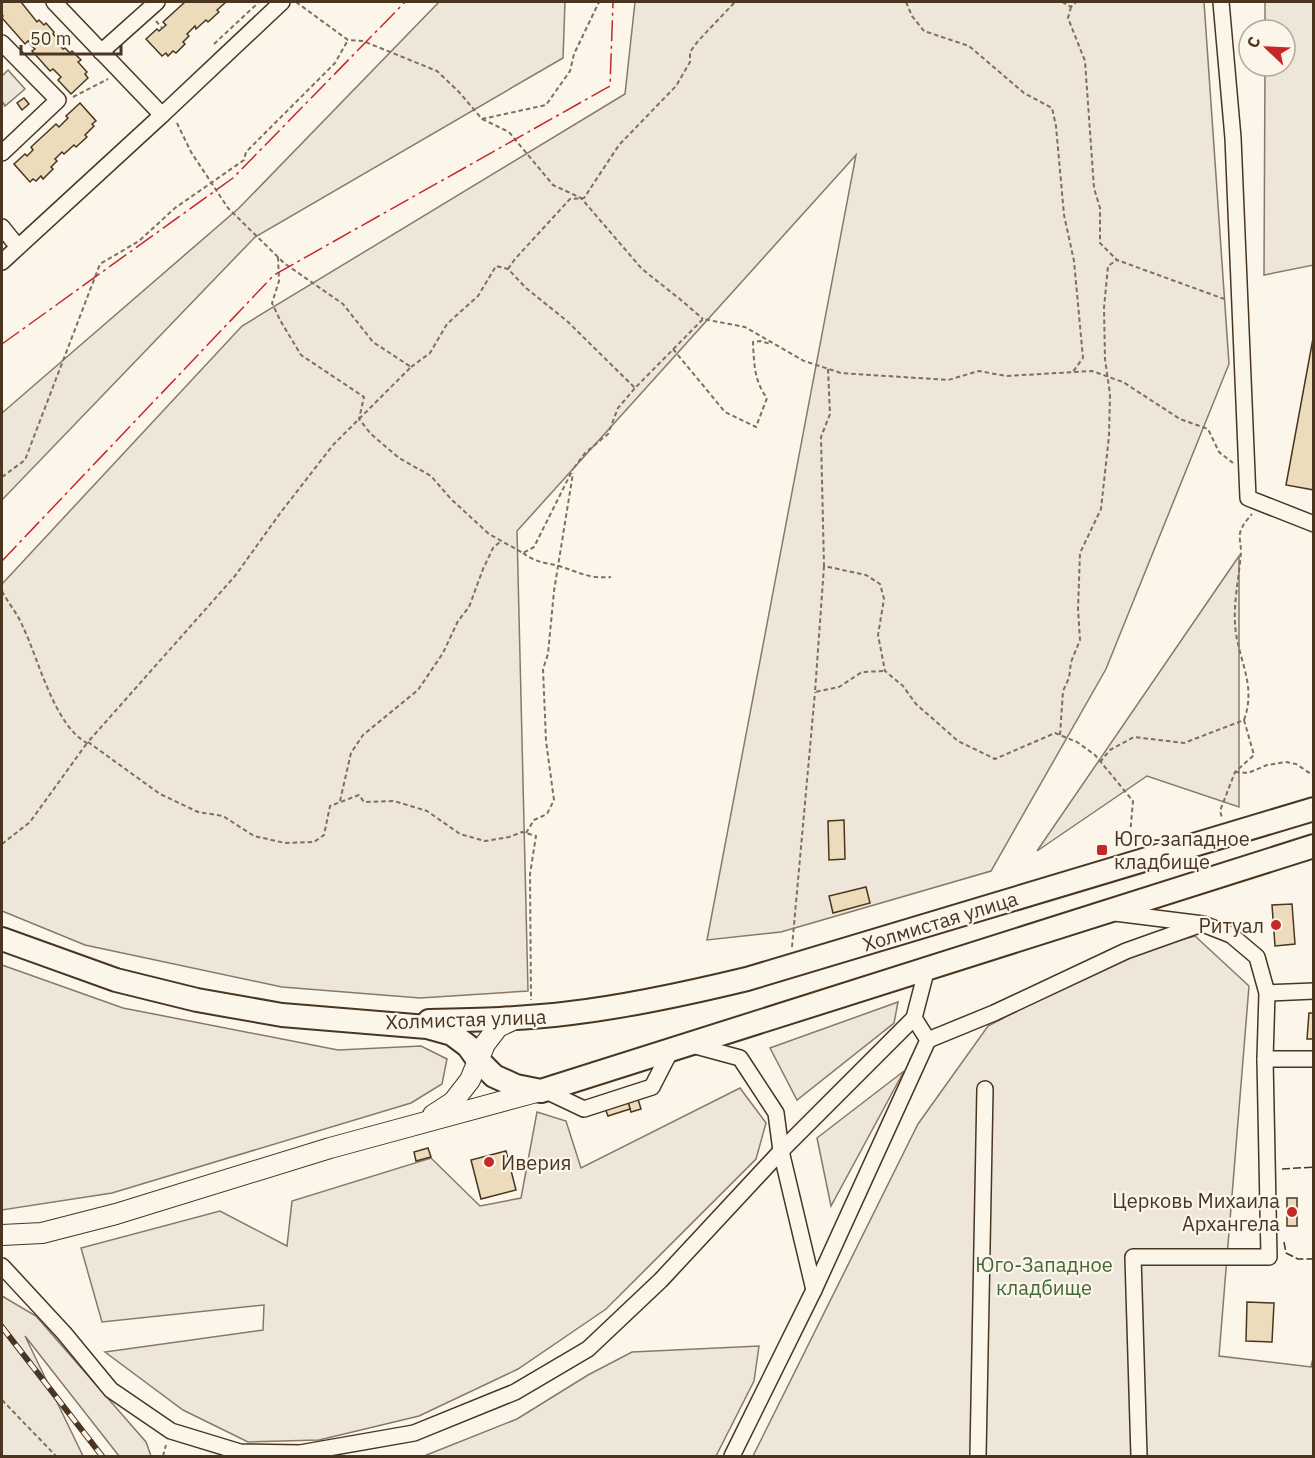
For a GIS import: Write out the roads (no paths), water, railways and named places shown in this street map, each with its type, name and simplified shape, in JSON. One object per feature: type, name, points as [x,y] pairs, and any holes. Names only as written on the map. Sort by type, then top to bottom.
[{"type":"highway","name":"Холмистая улица","points":[[374,1022],[523,1018],[573,1013],[674,996],[747,979],[1314,809]]},
{"type":"highway","name":"Холмистая улица","points":[[374,1022],[427,1028],[452,1034],[468,1046],[494,1076],[516,1086],[542,1090],[1314,846]]},
{"type":"highway","points":[[1124,866],[1132,903]]},
{"type":"highway","points":[[2,939],[116,980],[197,1000],[282,1015],[374,1022]]},
{"type":"main road","points":[[400,1129],[434,1114],[453,1102],[470,1080],[485,1044],[498,1027],[523,1018]]},
{"type":"main road","points":[[2,1235],[42,1233],[116,1214],[330,1148],[542,1090]]},
{"type":"lane","points":[[54,2],[121,73],[166,111]]},
{"type":"lane","points":[[101,52],[157,2]]},
{"type":"lane","points":[[2,262],[282,2]]},
{"type":"lane","points":[[1221,2],[1233,138],[1248,498],[1314,524]]},
{"type":"lane","points":[[2,43],[58,100],[2,153]]},
{"type":"lane","points":[[2,227],[18,247]]},
{"type":"lane","points":[[1106,912],[1203,924],[1231,935],[1257,957],[1267,993],[1265,1059],[1269,1257],[1133,1257],[1139,1456]]},
{"type":"lane","points":[[732,1456],[814,1290],[928,1040],[1126,951],[1203,924]]},
{"type":"lane","points":[[2,1266],[64,1333],[111,1390],[171,1431],[240,1452],[300,1453],[414,1433],[515,1392],[588,1349],[661,1280],[781,1151],[914,1018],[927,968]]},
{"type":"lane","points":[[1267,993],[1314,991]]},
{"type":"lane","points":[[914,1018],[928,1040]]},
{"type":"lane","points":[[542,1090],[584,1109],[652,1088],[680,1047],[740,1058],[776,1113],[781,1151],[814,1290]]},
{"type":"lane","points":[[1265,1059],[1314,1059]]},
{"type":"lane","points":[[978,1456],[985,1089]]},
{"type":"railway","points":[[2,1327],[102,1456]]},
{"type":"place","name":"Юго-западное кладбище","points":[[1102,850]]},
{"type":"place","name":"Ритуал","points":[[1276,925]]},
{"type":"place","name":"Иверия","points":[[489,1162]]},
{"type":"place","name":"Церковь Михаила Архангела","points":[[1292,1212]]},
{"type":"park label","name":"Юго-Западное кладбище","points":[[1044,1276]]}]
